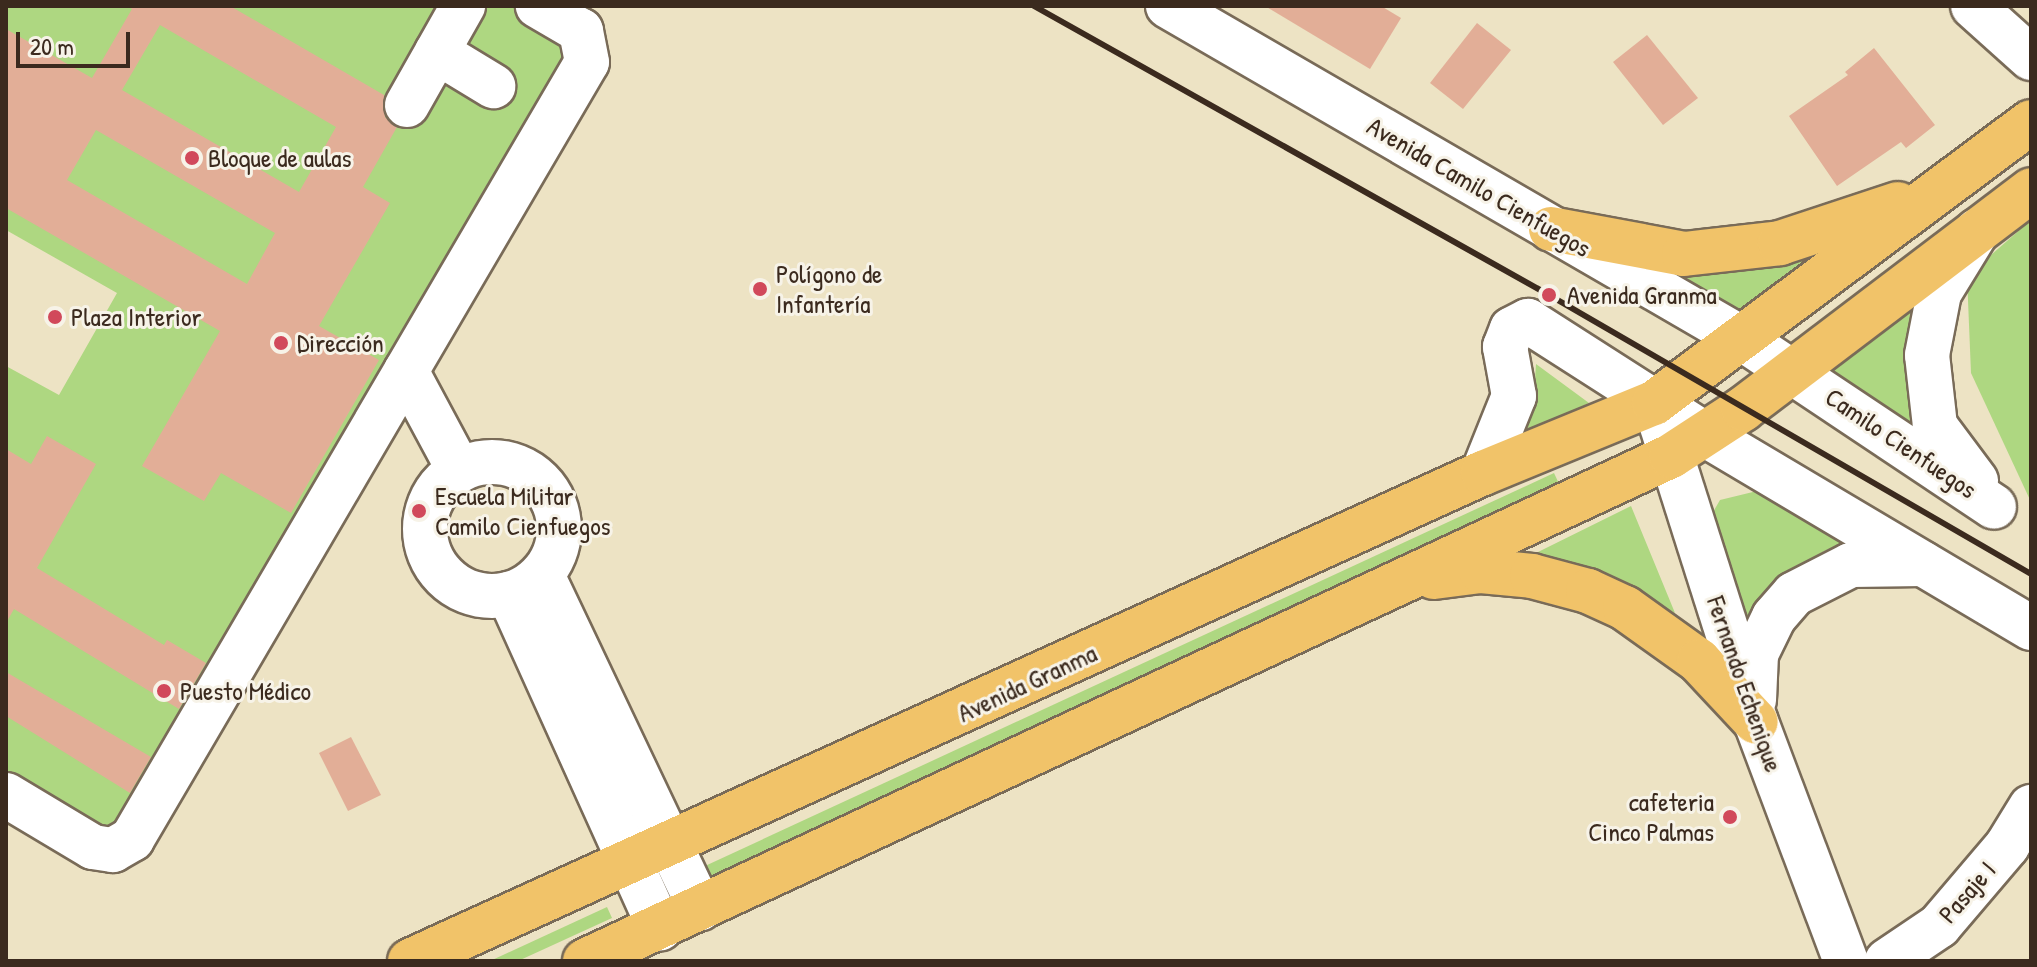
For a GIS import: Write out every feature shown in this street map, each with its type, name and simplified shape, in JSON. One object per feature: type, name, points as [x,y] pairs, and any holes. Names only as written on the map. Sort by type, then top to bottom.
[{"type":"main road","name":"Avenida Granma","points":[[410,961],[630,865],[1483,473],[1654,403],[2031,122]]},
{"type":"main road","points":[[1551,229],[1684,254],[1780,243],[1852,222],[1948,184]]},
{"type":"main road","points":[[585,961],[1689,446],[2031,190]]},
{"type":"main road","points":[[1378,591],[1481,571],[1532,576],[1588,591],[1625,608],[1699,661],[1756,722]]},
{"type":"street","points":[[407,105],[463,6]]},
{"type":"street","points":[[6,795],[93,847],[113,850],[132,839],[587,62],[581,31],[538,6]]},
{"type":"street","name":"Avenida Camilo Cienfuegos","points":[[1168,6],[1790,369]]},
{"type":"street","points":[[1973,6],[2031,58]]},
{"type":"street","points":[[437,52],[493,86]]},
{"type":"street","name":"Camilo Cienfuegos","points":[[1790,369],[1994,507],[1935,426],[1927,355],[1939,293],[1978,229]]},
{"type":"street","points":[[1483,473],[1514,396],[1505,347],[1512,329],[1528,321],[1654,403]]},
{"type":"street","points":[[406,371],[459,470]]},
{"type":"street","name":"Fernando Echenique","points":[[1654,403],[1689,446],[1756,722],[1846,961]]},
{"type":"street","points":[[1689,446],[1923,564],[2031,628]]},
{"type":"street","points":[[502,462],[541,482],[560,522],[558,544],[526,585],[490,597],[453,584],[427,550],[429,504],[441,484],[459,470],[502,462]]},
{"type":"street","points":[[1756,722],[1756,654],[1774,617],[1794,594],[1851,565],[1923,564]]},
{"type":"street","points":[[526,585],[671,846],[700,908]]},
{"type":"street","points":[[526,585],[630,865],[660,928]]},
{"type":"street","name":"Pasaje I","points":[[1887,961],[1939,926],[2007,846],[2031,807]]},
{"type":"green space","points":[[6,6],[538,6],[581,31],[132,839],[6,795],[6,366],[59,395],[117,293],[6,230]]},
{"type":"green space","points":[[2031,220],[2031,502],[1971,373],[1967,276]]},
{"type":"green space","points":[[1847,243],[1729,329],[1625,266]]},
{"type":"green space","points":[[1924,289],[1907,348],[1913,425],[1884,416],[1818,378]]},
{"type":"green space","points":[[1536,364],[1589,403],[1516,439],[1534,396]]},
{"type":"green space","points":[[1554,473],[1561,488],[699,888],[692,872]]},
{"type":"green space","points":[[1757,491],[1851,546],[1826,550],[1781,577],[1741,636],[1705,526],[1720,500]]},
{"type":"green space","points":[[1631,506],[1675,613],[1621,583],[1541,560],[1538,552]]},
{"type":"green space","points":[[607,907],[612,918],[518,961],[490,961]]},
{"type":"building","points":[[128,6],[230,6],[384,95],[385,117],[397,127],[363,187],[390,203],[319,326],[379,360],[291,513],[221,473],[204,501],[142,466],[220,331],[6,208],[6,29],[92,78],[132,9]],"holes":[[[160,25],[336,127],[299,192],[122,90]],[[96,130],[275,233],[247,284],[67,180]]]},
{"type":"building","points":[[1265,6],[1381,6],[1401,18],[1370,69]]},
{"type":"building","points":[[1477,23],[1511,50],[1463,109],[1430,83]]},
{"type":"building","points":[[1647,35],[1698,98],[1663,125],[1613,62]]},
{"type":"building","points":[[1874,48],[1935,125],[1906,148],[1901,142],[1837,186],[1789,116],[1848,75],[1845,72]]},
{"type":"building","points":[[47,436],[96,464],[37,568],[164,645],[167,640],[206,663],[179,709],[14,609],[6,623],[6,449],[31,464]]},
{"type":"building","points":[[6,672],[151,757],[130,793],[6,716]]},
{"type":"building","points":[[351,737],[381,795],[348,811],[319,753]]},
{"type":"railway","points":[[1034,6],[1549,295],[2031,574]]},
{"type":"place","name":"Bloque de aulas","points":[[192,158]]},
{"type":"place","name":"Polígono de Infantería","points":[[760,289]]},
{"type":"place","name":"Avenida Granma","points":[[1549,295]]},
{"type":"place","name":"Plaza Interior","points":[[55,317]]},
{"type":"place","name":"Dirección","points":[[281,343]]},
{"type":"place","name":"Escuela Militar Camilo Cienfuegos","points":[[419,511]]},
{"type":"place","name":"Puesto Médico","points":[[164,691]]},
{"type":"place","name":"cafeteria Cinco Palmas","points":[[1730,817]]}]
